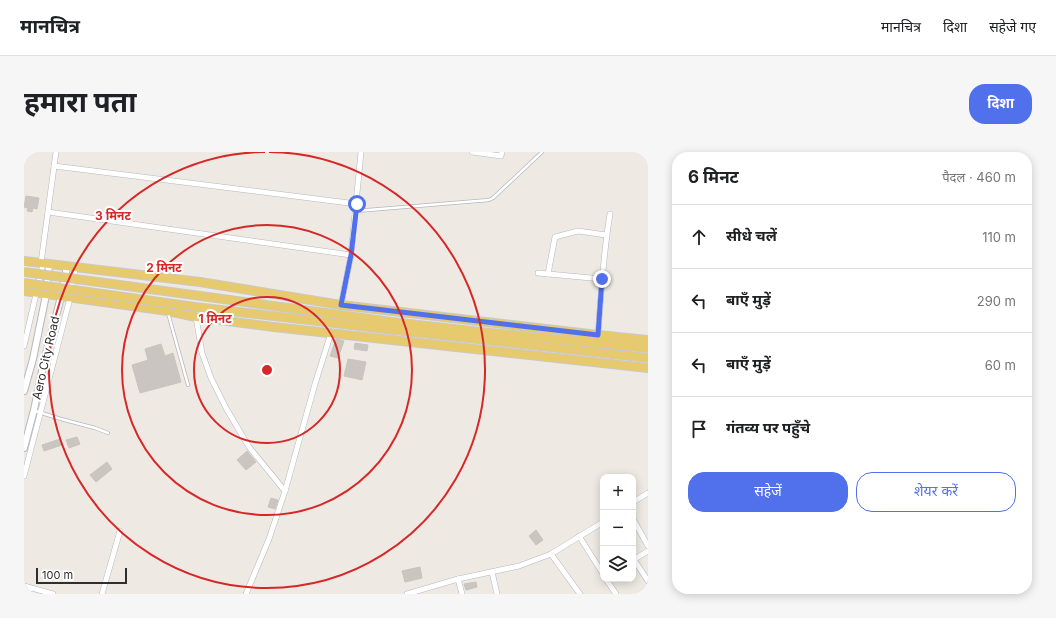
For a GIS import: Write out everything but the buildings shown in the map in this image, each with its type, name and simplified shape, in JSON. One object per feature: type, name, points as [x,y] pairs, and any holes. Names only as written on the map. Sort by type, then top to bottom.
[{"type":"main road","points":[[24,261],[71,268],[200,282],[341,305],[648,340]]},
{"type":"main road","points":[[24,272],[393,326],[648,358]]},
{"type":"main road","points":[[24,283],[195,307],[648,348]]},
{"type":"main road","points":[[24,292],[274,327],[648,368]]},
{"type":"street","points":[[24,346],[44,264],[48,212],[54,166],[54,152]]},
{"type":"street","points":[[341,305],[351,255],[361,152]]},
{"type":"street","points":[[472,152],[501,156],[502,152]]},
{"type":"street","points":[[54,166],[357,204]]},
{"type":"street","points":[[48,212],[351,255]]},
{"type":"street","points":[[598,335],[606,235],[610,214]]},
{"type":"street","points":[[548,274],[555,237],[578,231],[606,235]]},
{"type":"street","name":"Aero City Road","points":[[24,391],[33,359],[46,295],[44,264]]},
{"type":"street","points":[[24,476],[37,411],[70,298],[71,268]]},
{"type":"street","name":"Aero City Road","points":[[24,448],[37,411],[44,361],[61,297],[71,268]]},
{"type":"street","points":[[538,273],[602,279]]},
{"type":"street","points":[[196,317],[202,353],[211,378],[226,408],[249,447],[285,491]]},
{"type":"street","points":[[246,594],[269,538],[285,491],[331,333]]},
{"type":"street","points":[[636,500],[648,493]]},
{"type":"street","points":[[406,594],[426,591],[458,579],[519,566],[551,554],[600,524]]},
{"type":"street","points":[[636,524],[648,546]]},
{"type":"street","points":[[102,594],[120,530]]},
{"type":"street","points":[[579,536],[600,569]]},
{"type":"street","points":[[636,557],[648,550]]},
{"type":"street","points":[[551,554],[580,594]]},
{"type":"street","points":[[636,563],[648,581]]},
{"type":"street","points":[[492,572],[497,594]]},
{"type":"street","points":[[458,579],[462,594]]},
{"type":"street","points":[[608,582],[616,594]]},
{"type":"street","points":[[24,586],[53,594]]},
{"type":"street","points":[[28,594],[30,588]]},
{"type":"lane","points":[[356,211],[489,200],[493,198],[542,152]]},
{"type":"lane","points":[[168,311],[188,385]]},
{"type":"lane","points":[[37,411],[108,433]]},
{"type":"route","points":[[357,204],[351,255],[341,305],[598,335],[602,279]]}]
